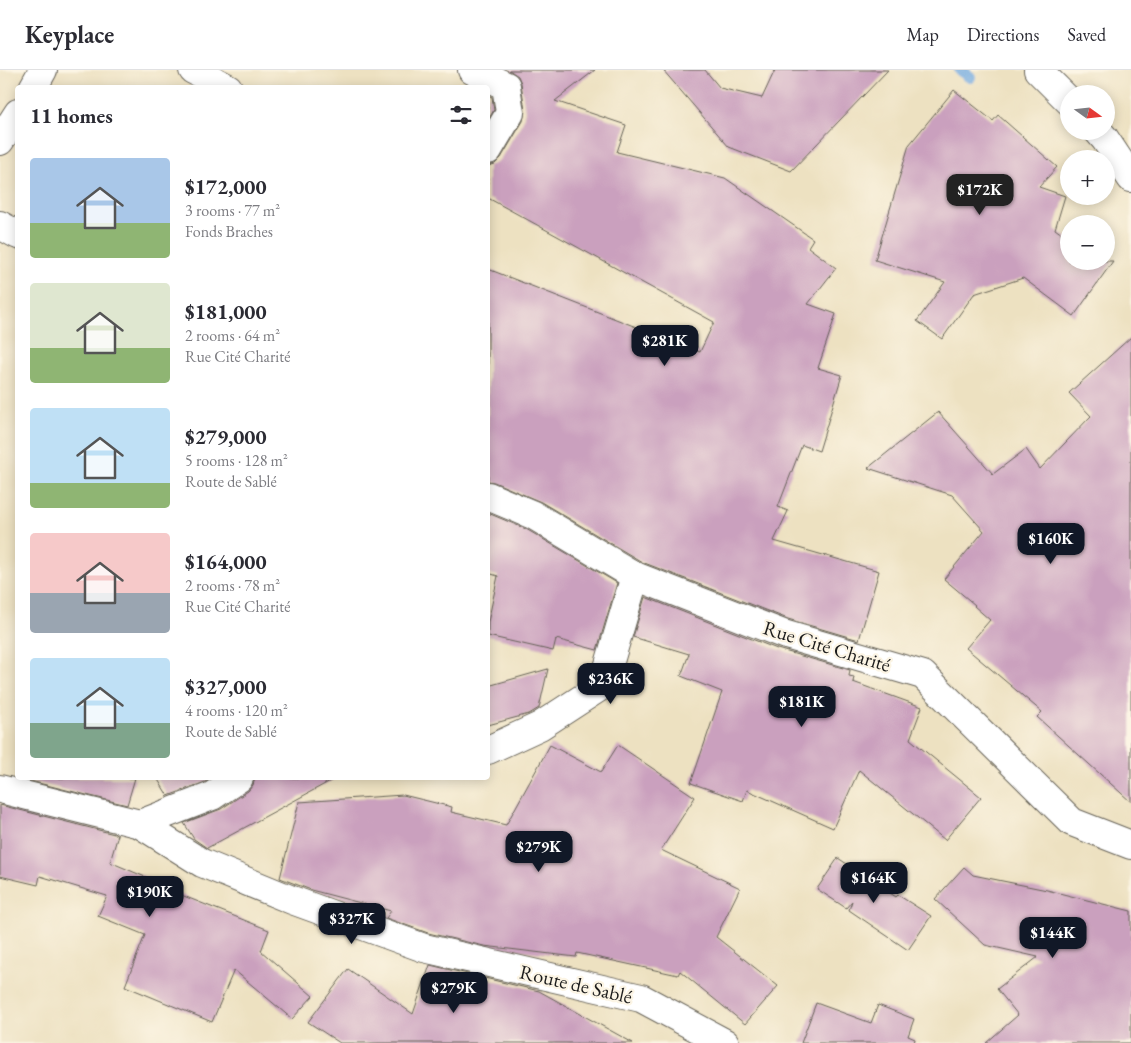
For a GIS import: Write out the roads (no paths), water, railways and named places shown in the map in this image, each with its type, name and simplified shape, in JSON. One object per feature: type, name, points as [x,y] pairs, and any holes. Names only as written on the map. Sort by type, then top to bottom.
[{"type":"street","points":[[35,85],[43,70]]},
{"type":"street","points":[[193,70],[222,85]]},
{"type":"street","points":[[472,70],[506,86],[510,113],[490,147]]},
{"type":"street","points":[[1038,70],[1060,92]]},
{"type":"street","points":[[0,142],[15,117]]},
{"type":"street","points":[[1107,140],[1131,178]]},
{"type":"street","points":[[0,225],[15,233]]},
{"type":"street","name":"Rue Cité Charité","points":[[490,497],[533,515],[635,576],[783,634],[924,675],[1072,822],[1131,845]]},
{"type":"street","points":[[490,749],[540,726],[603,685],[635,576]]},
{"type":"street","points":[[140,824],[212,796],[236,780]]},
{"type":"street","name":"Route de Sablé","points":[[0,789],[140,824],[202,863],[292,900],[424,948],[640,998],[725,1043]]},
{"type":"waterway","points":[[960,70],[970,77]]}]
